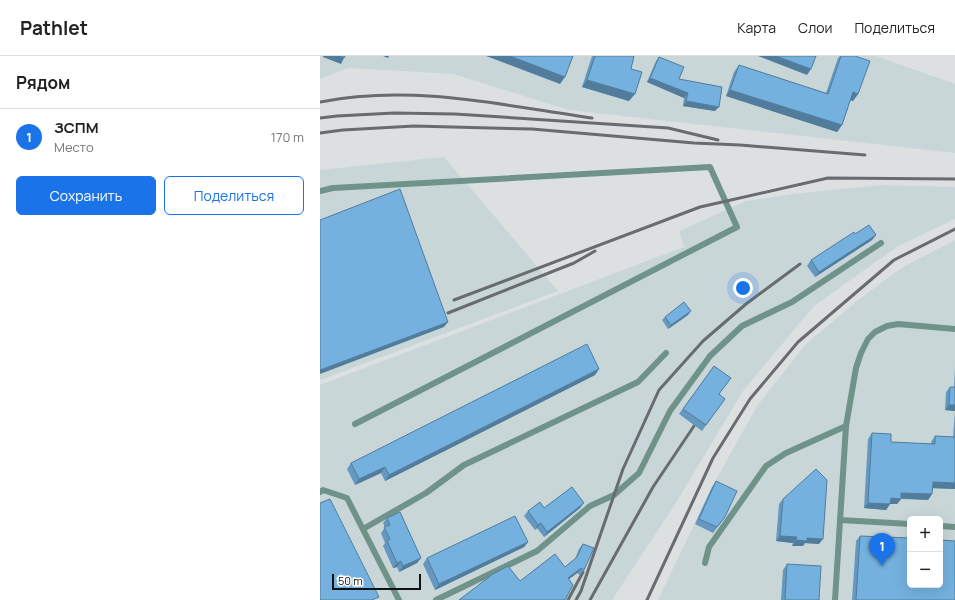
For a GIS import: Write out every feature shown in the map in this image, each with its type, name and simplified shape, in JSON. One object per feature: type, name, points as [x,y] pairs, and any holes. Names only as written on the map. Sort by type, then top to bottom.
[{"type":"lane","points":[[320,191],[333,188],[710,167],[738,227],[354,424]]},
{"type":"lane","points":[[436,600],[537,551],[590,506],[614,496],[639,473],[670,411],[710,356],[742,326],[792,302],[881,243]]},
{"type":"lane","points":[[836,600],[846,426],[856,368],[861,353],[868,339],[875,332],[887,326],[898,324],[955,329]]},
{"type":"lane","points":[[363,529],[426,493],[464,465],[638,382],[666,353]]},
{"type":"lane","points":[[705,563],[709,547],[766,466],[786,453],[846,426]]},
{"type":"lane","points":[[320,492],[323,490],[348,498],[399,600]]},
{"type":"lane","points":[[840,520],[907,524]]},
{"type":"lane","points":[[943,526],[955,526]]},
{"type":"shaded area","points":[[320,56],[876,56],[955,84],[955,153],[569,110],[453,74],[348,68],[320,79]]},
{"type":"shaded area","points":[[444,157],[558,291],[320,380],[320,170]]},
{"type":"shaded area","points":[[882,185],[955,187],[955,219],[898,246],[814,306],[743,391],[674,506],[612,600],[320,600],[320,385],[684,247],[679,231],[746,201],[792,194]]},
{"type":"shaded area","points":[[955,240],[955,600],[658,600],[712,487],[757,406],[805,345],[858,300],[903,267]]},
{"type":"building","points":[[510,56],[573,56],[565,77]]},
{"type":"building","points":[[595,56],[634,56],[631,69],[642,72],[635,94],[587,80]]},
{"type":"building","points":[[776,56],[816,56],[811,69]]},
{"type":"building","points":[[841,56],[855,56],[870,61],[858,94],[853,92],[842,125],[730,90],[739,65],[828,94]]},
{"type":"building","points":[[659,57],[684,67],[679,79],[722,87],[719,107],[686,101],[688,93],[650,78]]},
{"type":"building","points":[[400,189],[448,322],[320,370],[320,220]]},
{"type":"building","points":[[869,225],[876,235],[819,272],[811,260],[854,232],[855,234]]},
{"type":"building","points":[[684,302],[691,311],[671,325],[665,317]]},
{"type":"building","points":[[587,344],[599,369],[389,475],[385,467],[359,479],[351,463]]},
{"type":"building","points":[[714,366],[731,378],[719,394],[725,399],[706,425],[683,409]]},
{"type":"building","points":[[950,387],[955,387],[955,405],[949,405]]},
{"type":"building","points":[[872,433],[891,434],[891,442],[935,444],[935,436],[955,437],[955,483],[933,482],[932,494],[901,493],[901,499],[891,498],[890,504],[868,503]]},
{"type":"building","points":[[816,469],[827,480],[823,539],[807,538],[807,541],[796,540],[797,537],[780,536],[783,499]]},
{"type":"building","points":[[716,481],[737,491],[725,517],[717,527],[699,519]]},
{"type":"building","points":[[572,487],[584,503],[547,532],[541,523],[538,525],[528,511],[540,502],[544,508]]},
{"type":"building","points":[[330,499],[379,597],[372,600],[320,600],[320,503]]},
{"type":"building","points":[[400,512],[421,558],[403,566],[401,561],[397,563],[387,541],[390,539],[384,527],[390,525],[387,518]]},
{"type":"building","points":[[515,516],[528,542],[439,584],[427,558]]},
{"type":"building","points":[[860,536],[907,538],[907,588],[943,588],[943,540],[955,541],[955,600],[856,600]]},
{"type":"building","points":[[583,544],[594,548],[584,570],[581,568],[568,578],[573,585],[565,600],[459,600],[493,574],[508,566],[520,581],[555,554],[565,567],[577,557]]},
{"type":"building","points":[[787,564],[821,566],[819,600],[785,600]]},
{"type":"railway","points":[[320,102],[354,97],[389,95],[422,96],[490,102],[592,118]]},
{"type":"railway","points":[[320,118],[394,113],[455,114],[668,128],[718,140]]},
{"type":"railway","points":[[320,133],[343,130],[414,126],[532,129],[694,143],[740,145],[865,155]]},
{"type":"railway","points":[[454,300],[700,207],[828,178],[955,179]]},
{"type":"railway","points":[[647,600],[713,458],[750,399],[798,342],[894,260],[955,229]]},
{"type":"railway","points":[[448,313],[574,263],[595,251]]},
{"type":"railway","points":[[576,600],[581,591],[623,469],[659,390],[703,341],[746,304],[800,264]]},
{"type":"railway","points":[[590,600],[653,487],[694,426]]},
{"type":"railway","points":[[568,600],[583,572]]},
{"type":"place","name":"ЗСПМ","points":[[882,566]]}]
